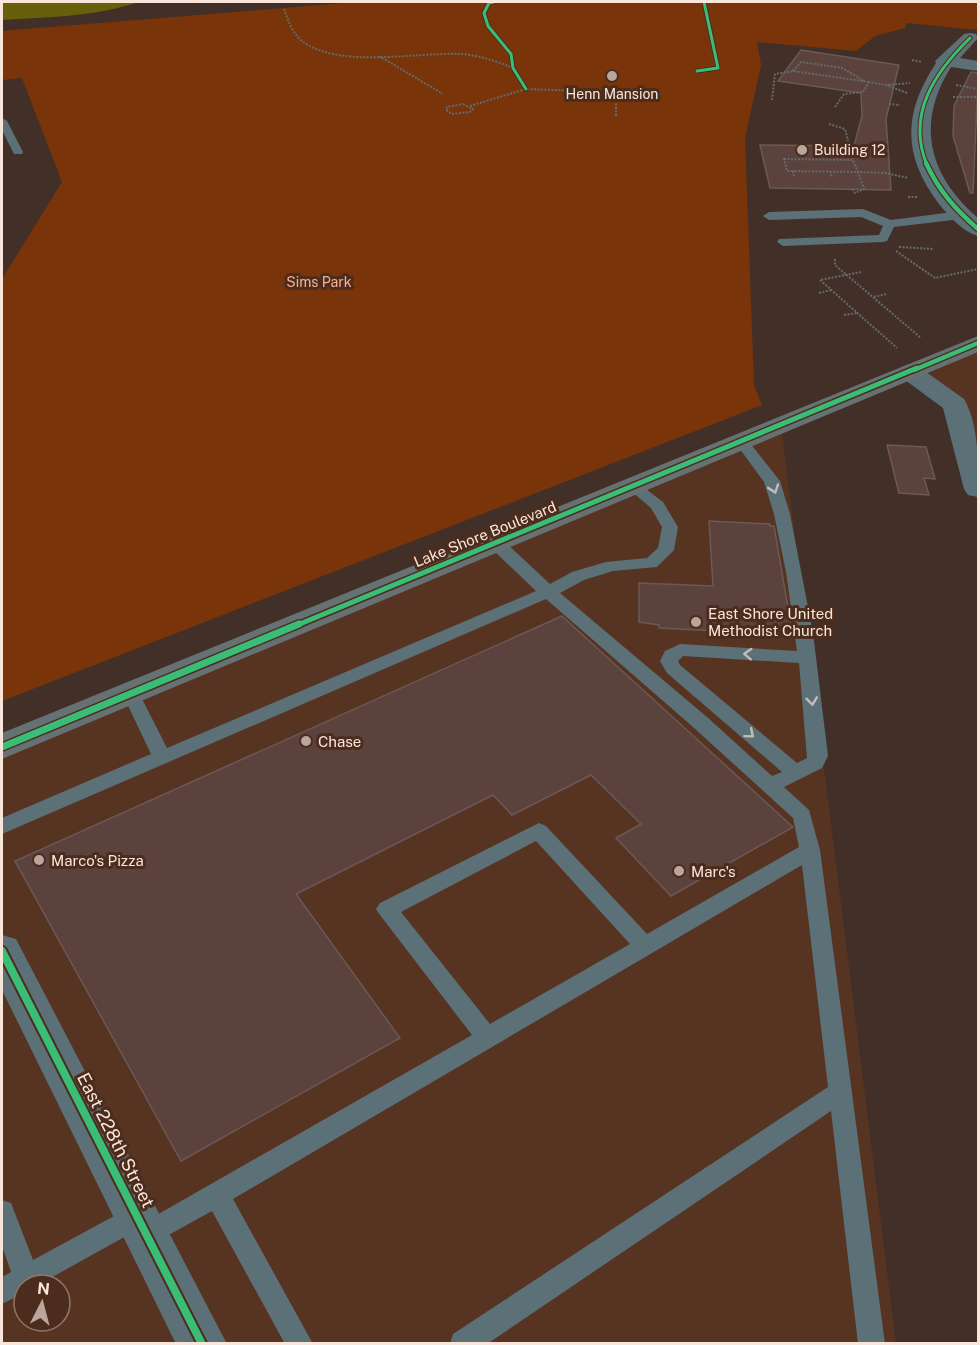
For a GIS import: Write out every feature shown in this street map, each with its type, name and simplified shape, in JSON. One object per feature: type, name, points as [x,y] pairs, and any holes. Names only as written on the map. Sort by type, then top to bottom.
[{"type":"main road","name":"Lake Shore Boulevard","points":[[2,747],[978,343]]},
{"type":"street","points":[[970,38],[944,61],[926,91],[920,111],[919,125],[927,167],[947,200],[978,229]]},
{"type":"street","points":[[944,61],[978,66]]},
{"type":"street","points":[[910,372],[956,405],[971,437],[978,489]]},
{"type":"street","name":"East 228th Street","points":[[6,969],[143,1225],[202,1344]]},
{"type":"lane","points":[[2,121],[18,152]]},
{"type":"lane","points":[[770,216],[863,213],[890,224],[961,215]]},
{"type":"lane","points":[[783,242],[883,238],[890,224]]},
{"type":"lane","points":[[741,441],[772,481],[795,572],[818,756],[815,763],[770,786]]},
{"type":"lane","points":[[2,826],[548,592],[578,576],[612,566],[651,563],[666,550],[670,526],[657,505],[633,486]]},
{"type":"lane","points":[[496,543],[548,592],[700,722],[802,815],[810,849],[872,1344]]},
{"type":"lane","points":[[796,773],[673,669],[669,661],[672,655],[680,650],[807,658]]},
{"type":"lane","points":[[131,693],[161,756]]},
{"type":"lane","points":[[488,1038],[387,909],[539,831],[645,946]]},
{"type":"lane","points":[[35,1273],[217,1195],[810,849]]},
{"type":"lane","points":[[463,1344],[841,1091]]},
{"type":"lane","points":[[217,1195],[300,1344]]},
{"type":"lane","points":[[2,1212],[25,1273]]},
{"type":"path","points":[[284,9],[293,32],[303,42],[335,54],[378,56],[463,54],[490,58],[513,68]]},
{"type":"path","points":[[378,56],[443,94]]},
{"type":"path","points":[[793,71],[803,59]]},
{"type":"path","points":[[801,62],[842,68],[864,81]]},
{"type":"path","points":[[842,68],[845,65]]},
{"type":"path","points":[[772,100],[775,74],[793,71],[886,85],[912,97]]},
{"type":"path","points":[[835,107],[844,94],[863,92],[869,82]]},
{"type":"path","points":[[886,85],[914,82]]},
{"type":"path","points":[[470,106],[473,109],[470,112],[452,114],[446,110],[447,107],[454,105],[470,106],[525,88],[661,94]]},
{"type":"path","points":[[616,93],[616,116]]},
{"type":"path","points":[[946,98],[978,97]]},
{"type":"path","points":[[829,124],[844,129],[864,189],[855,193],[852,189]]},
{"type":"path","points":[[790,155],[792,159]]},
{"type":"path","points":[[824,155],[825,160]]},
{"type":"path","points":[[853,160],[784,159],[787,171],[886,173],[913,180]]},
{"type":"path","points":[[793,171],[794,177]]},
{"type":"path","points":[[830,171],[832,178]]},
{"type":"path","points":[[838,240],[849,256],[837,258],[834,262],[921,338]]},
{"type":"path","points":[[934,249],[891,246],[935,278],[978,269]]},
{"type":"path","points":[[861,273],[820,280],[897,348]]},
{"type":"path","points":[[819,293],[831,290]]},
{"type":"path","points":[[873,297],[886,294]]},
{"type":"path","points":[[844,315],[857,313]]},
{"type":"shaded area","points":[[2,2],[138,2],[105,11],[2,20]]},
{"type":"shaded area","points":[[978,343],[978,489],[955,405],[910,372]]},
{"type":"shaded area","points":[[781,425],[896,1343],[2,1344],[2,747]]},
{"type":"green space","name":"Sims Park","points":[[357,2],[978,2],[978,30],[907,23],[905,28],[875,36],[856,51],[757,42],[761,65],[745,138],[754,385],[762,405],[2,701],[2,279],[62,182],[22,78],[2,80],[2,31]]},
{"type":"building","points":[[801,50],[899,65],[886,119],[891,190],[770,188],[760,145],[854,146],[862,116],[861,93],[778,81]]},
{"type":"building","points":[[971,72],[978,73],[973,193],[970,193],[953,136],[954,106]]},
{"type":"building","points":[[887,445],[926,447],[935,479],[924,478],[929,495],[899,493]]},
{"type":"building","points":[[709,521],[774,526],[792,631],[716,627],[717,631],[659,628],[659,625],[639,622],[639,583],[713,586]]},
{"type":"building","points":[[562,616],[793,827],[671,896],[616,838],[641,824],[591,775],[512,815],[493,795],[296,894],[400,1038],[181,1161],[15,861]]},
{"type":"cycle path","points":[[494,2],[489,3],[484,13],[488,26],[511,54],[513,68],[526,89]]},
{"type":"cycle path","points":[[697,71],[718,68],[704,2]]},
{"type":"cycle path","points":[[970,38],[947,60],[931,85],[922,110],[920,136],[925,161],[936,186],[954,208],[978,229]]},
{"type":"cycle path","points":[[2,747],[978,343]]},
{"type":"cycle path","points":[[2,951],[202,1344]]},
{"type":"place","name":"Henn Mansion","points":[[612,76]]},
{"type":"place","name":"Building 12","points":[[802,150]]},
{"type":"place","name":"East Shore United Methodist Church","points":[[696,622]]},
{"type":"place","name":"Chase","points":[[306,741]]},
{"type":"place","name":"Marco's Pizza","points":[[39,860]]},
{"type":"place","name":"Marc's","points":[[679,871]]}]
